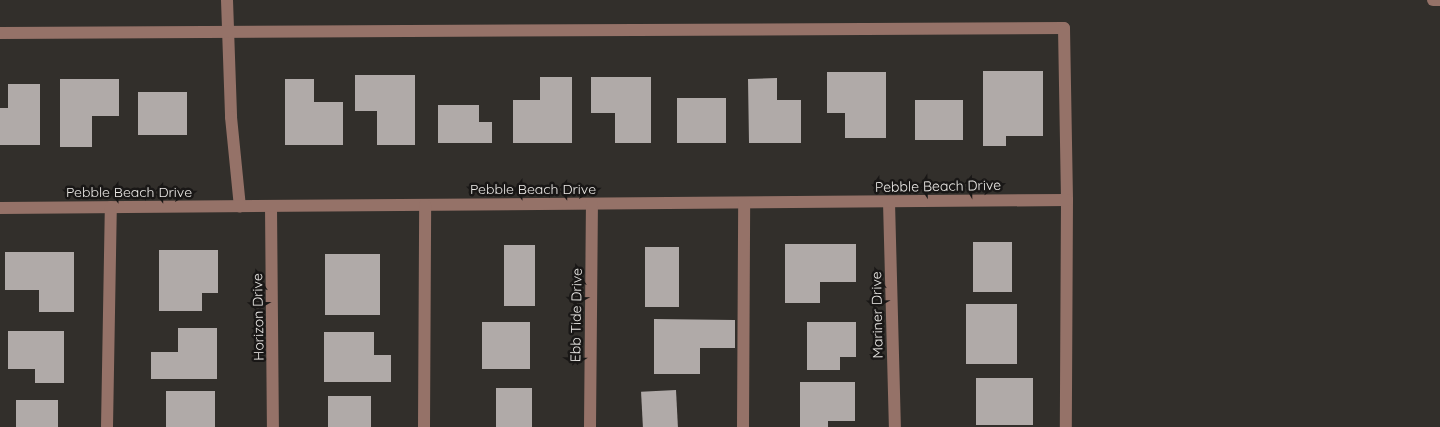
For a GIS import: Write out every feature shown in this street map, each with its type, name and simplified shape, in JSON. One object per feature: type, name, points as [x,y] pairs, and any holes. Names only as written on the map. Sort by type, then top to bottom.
[{"type":"street","points":[[227,0],[231,117],[240,207]]},
{"type":"street","points":[[1433,0],[1440,0]]},
{"type":"street","points":[[0,32],[1064,28],[1067,200],[1066,427]]},
{"type":"street","name":"Pebble Beach Drive","points":[[0,208],[1067,200]]},
{"type":"street","name":"Mariner Drive","points":[[889,202],[894,427]]},
{"type":"street","points":[[743,427],[744,203]]},
{"type":"street","name":"Ebb Tide Drive","points":[[590,427],[592,204]]},
{"type":"street","points":[[424,427],[425,205]]},
{"type":"street","points":[[107,427],[110,207]]},
{"type":"street","name":"Horizon Drive","points":[[271,207],[273,427]]},
{"type":"building","points":[[983,71],[1043,71],[1043,136],[1006,136],[1006,146],[983,146]]},
{"type":"building","points":[[827,72],[886,72],[886,138],[845,138],[845,113],[827,113]]},
{"type":"building","points":[[355,75],[415,75],[415,145],[377,145],[377,111],[355,111]]},
{"type":"building","points":[[540,77],[572,77],[572,143],[513,143],[513,100],[540,100]]},
{"type":"building","points":[[591,77],[651,77],[651,143],[615,143],[615,113],[591,113]]},
{"type":"building","points":[[777,78],[777,100],[801,100],[801,143],[749,143],[748,79]]},
{"type":"building","points":[[60,79],[119,79],[119,116],[92,116],[92,147],[60,147]]},
{"type":"building","points":[[285,79],[314,79],[314,102],[343,102],[343,145],[285,145]]},
{"type":"building","points":[[8,84],[40,84],[40,145],[0,145],[0,108],[8,108]]},
{"type":"building","points":[[138,92],[187,92],[187,135],[138,135]]},
{"type":"building","points":[[677,98],[726,98],[726,143],[677,143]]},
{"type":"building","points":[[915,100],[963,100],[963,140],[915,140]]},
{"type":"building","points":[[438,105],[479,105],[479,122],[492,122],[492,143],[438,143]]},
{"type":"building","points":[[973,242],[1012,242],[1012,292],[973,292]]},
{"type":"building","points":[[785,244],[856,244],[856,282],[820,282],[820,303],[785,303]]},
{"type":"building","points":[[504,245],[535,245],[535,306],[504,306]]},
{"type":"building","points":[[645,247],[679,247],[679,307],[645,307]]},
{"type":"building","points":[[159,250],[218,250],[218,293],[202,293],[202,311],[159,311]]},
{"type":"building","points":[[5,252],[74,252],[74,312],[39,312],[39,290],[5,290]]},
{"type":"building","points":[[325,254],[380,254],[380,315],[325,315]]},
{"type":"building","points":[[966,304],[1017,304],[1017,364],[966,364]]},
{"type":"building","points":[[654,319],[735,320],[735,348],[700,348],[700,374],[654,374]]},
{"type":"building","points":[[482,322],[530,322],[530,369],[482,369]]},
{"type":"building","points":[[807,322],[856,322],[856,357],[840,357],[840,370],[807,370]]},
{"type":"building","points":[[178,328],[217,328],[217,379],[151,379],[151,352],[178,352]]},
{"type":"building","points":[[8,331],[64,331],[64,383],[35,383],[35,369],[8,369]]},
{"type":"building","points":[[324,332],[374,332],[374,355],[391,355],[391,382],[324,382]]},
{"type":"building","points":[[976,378],[1033,378],[1033,425],[976,425]]},
{"type":"building","points":[[800,382],[855,382],[855,421],[828,421],[828,427],[800,427]]},
{"type":"building","points":[[496,388],[532,388],[532,427],[496,427]]},
{"type":"building","points":[[676,390],[678,427],[643,427],[641,392]]},
{"type":"building","points":[[166,391],[215,391],[215,427],[166,427]]},
{"type":"building","points":[[328,396],[371,396],[371,427],[328,427]]},
{"type":"building","points":[[16,400],[58,400],[58,427],[16,427]]}]
